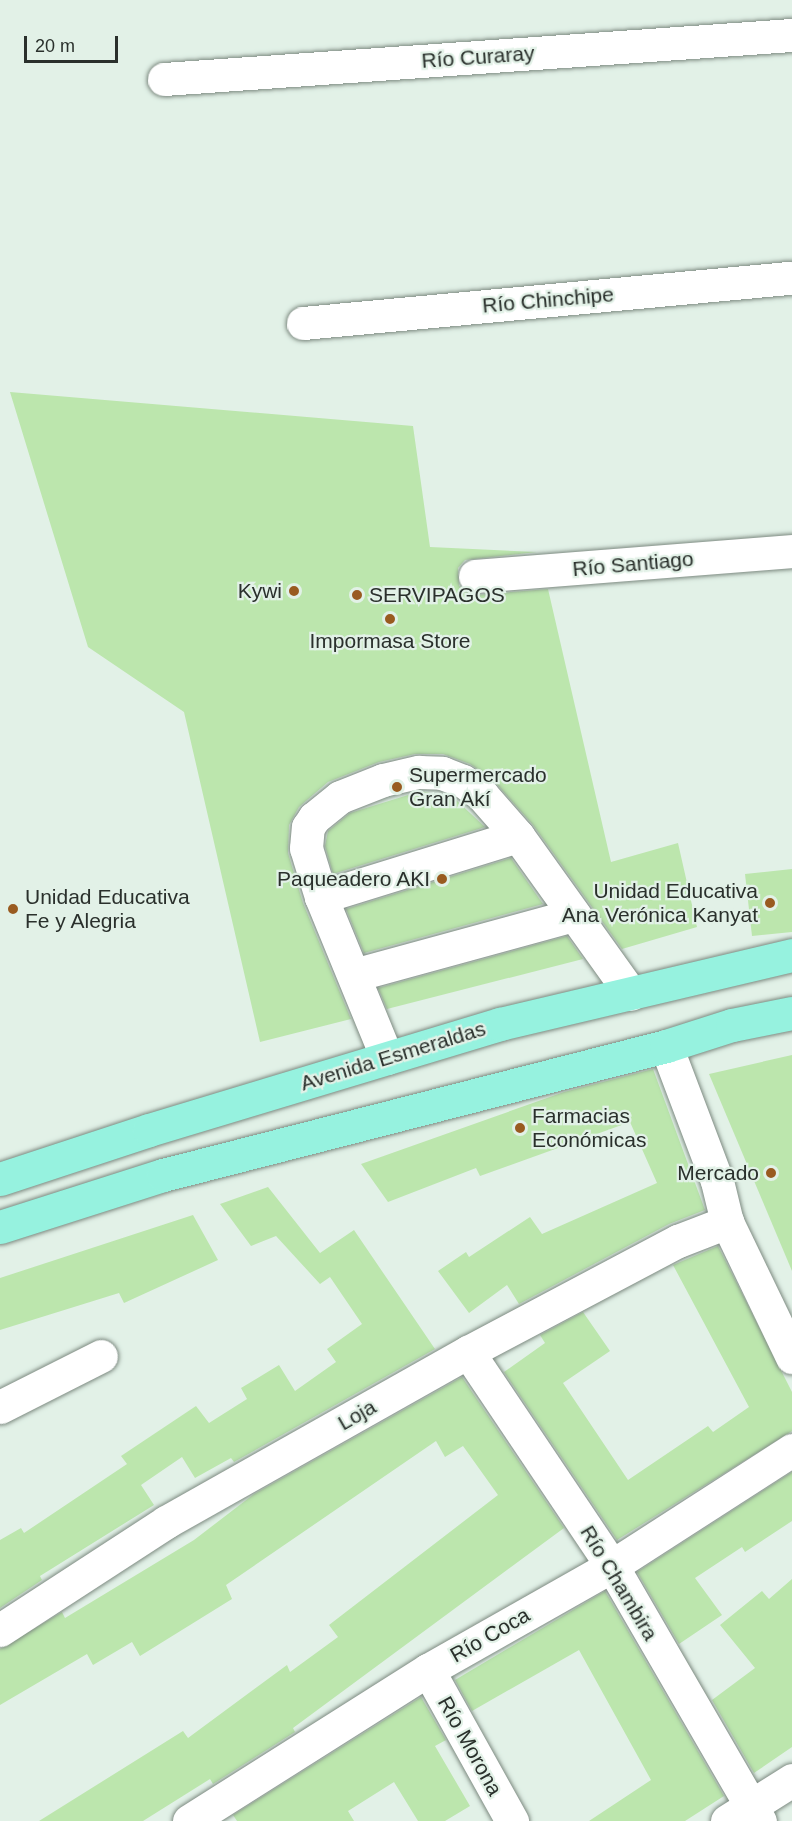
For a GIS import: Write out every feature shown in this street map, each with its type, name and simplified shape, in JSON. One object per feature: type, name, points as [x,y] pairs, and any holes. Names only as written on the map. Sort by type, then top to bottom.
[{"type":"main road","name":"Avenida Esmeraldas","points":[[0,1179],[149,1130],[500,1024],[792,955]]},
{"type":"main road","points":[[0,1227],[163,1175],[666,1046],[732,1025],[792,1013]]},
{"type":"main road","points":[[149,1130],[163,1175]]},
{"type":"street","name":"Río Curaray","points":[[164,79],[792,35]]},
{"type":"street","name":"Río Chinchipe","points":[[303,323],[792,278]]},
{"type":"street","name":"Río Santiago","points":[[475,576],[792,551]]},
{"type":"street","points":[[387,1058],[321,897],[306,848],[308,827],[340,797],[383,780],[419,772],[442,773],[463,781],[482,795],[518,836],[631,994]]},
{"type":"street","points":[[321,897],[518,836]]},
{"type":"street","points":[[354,975],[574,915]]},
{"type":"street","points":[[666,1046],[717,1181],[727,1222],[792,1357]]},
{"type":"street","name":"Loja","points":[[0,1630],[166,1522],[468,1352],[678,1242],[727,1222]]},
{"type":"street","name":"Río Chambira","points":[[468,1352],[612,1566],[746,1816]]},
{"type":"street","points":[[0,1407],[101,1356]]},
{"type":"street","name":"Río Coca","points":[[205,1817],[428,1670],[612,1566],[792,1450]]},
{"type":"street","name":"Río Morona","points":[[428,1670],[512,1821]]},
{"type":"street","points":[[746,1816],[792,1780]]},
{"type":"building","name":"Supermercado Gran Akí","points":[[10,392],[413,426],[430,547],[537,552],[465,560],[458,568],[459,586],[476,595],[548,589],[611,862],[678,843],[697,927],[622,949],[533,825],[493,780],[470,764],[443,754],[415,754],[379,762],[328,782],[299,807],[289,825],[288,853],[303,903],[351,1019],[260,1042],[184,712],[88,647]]},
{"type":"building","points":[[421,791],[454,798],[485,827],[333,874],[325,846],[328,831],[350,813]]},
{"type":"building","points":[[511,858],[543,904],[364,953],[346,909]]},
{"type":"building","name":"Unidad Educativa Ana Verónica Kanyat","points":[[792,869],[792,932],[752,936],[745,874]]},
{"type":"building","points":[[567,936],[583,959],[387,1009],[378,988]]},
{"type":"building","name":"Mercado","points":[[792,1055],[792,1271],[709,1074]]},
{"type":"building","points":[[653,1069],[705,1210],[669,1224],[519,1304],[507,1285],[469,1313],[438,1271],[466,1252],[469,1257],[530,1217],[542,1234],[657,1183],[630,1122],[480,1176],[476,1168],[388,1202],[361,1164],[564,1092]]},
{"type":"building","points":[[268,1187],[320,1253],[354,1230],[435,1349],[234,1462],[231,1458],[195,1478],[182,1457],[141,1485],[154,1505],[40,1576],[42,1580],[0,1608],[0,1540],[21,1528],[24,1533],[127,1464],[121,1456],[196,1406],[209,1423],[247,1399],[241,1388],[279,1365],[295,1391],[336,1362],[327,1349],[362,1324],[330,1277],[320,1284],[276,1236],[251,1246],[220,1204]]},
{"type":"building","points":[[193,1215],[218,1260],[124,1303],[119,1293],[0,1330],[0,1278]]},
{"type":"building","points":[[718,1246],[792,1392],[792,1431],[617,1540],[504,1372],[545,1343],[540,1335],[583,1312],[610,1351],[563,1383],[628,1480],[708,1426],[713,1432],[749,1407],[673,1265]]},
{"type":"building","points":[[462,1377],[564,1528],[293,1728],[295,1732],[213,1784],[210,1779],[143,1821],[39,1821],[183,1731],[188,1738],[287,1665],[290,1672],[338,1637],[329,1625],[498,1495],[463,1446],[445,1457],[436,1441],[226,1585],[232,1599],[140,1656],[132,1642],[93,1665],[87,1654],[0,1705],[0,1649],[62,1612],[65,1618],[194,1540],[254,1494]]},
{"type":"building","points":[[792,1472],[792,1521],[745,1552],[742,1547],[695,1578],[722,1615],[679,1644],[637,1572]]},
{"type":"building","points":[[792,1579],[792,1747],[754,1773],[712,1700],[755,1668],[720,1625],[762,1591],[769,1599]]},
{"type":"building","points":[[605,1591],[724,1796],[685,1821],[589,1821],[651,1780],[579,1650],[472,1711],[455,1680]]},
{"type":"building","points":[[421,1697],[446,1740],[435,1746],[470,1806],[445,1821],[418,1821],[394,1782],[348,1811],[354,1821],[237,1821],[233,1815]]},
{"type":"place","name":"Kywi","points":[[294,591]]},
{"type":"place","name":"SERVIPAGOS","points":[[357,595]]},
{"type":"place","name":"Impormasa Store","points":[[390,619]]},
{"type":"place","name":"Supermercado Gran Akí","points":[[397,787]]},
{"type":"place","name":"Paqueadero AKI","points":[[442,879]]},
{"type":"place","name":"Unidad Educativa Ana Verónica Kanyat","points":[[770,903]]},
{"type":"place","name":"Unidad Educativa Fe y Alegria","points":[[13,909]]},
{"type":"place","name":"Farmacias Económicas","points":[[520,1128]]},
{"type":"place","name":"Mercado","points":[[771,1173]]}]
